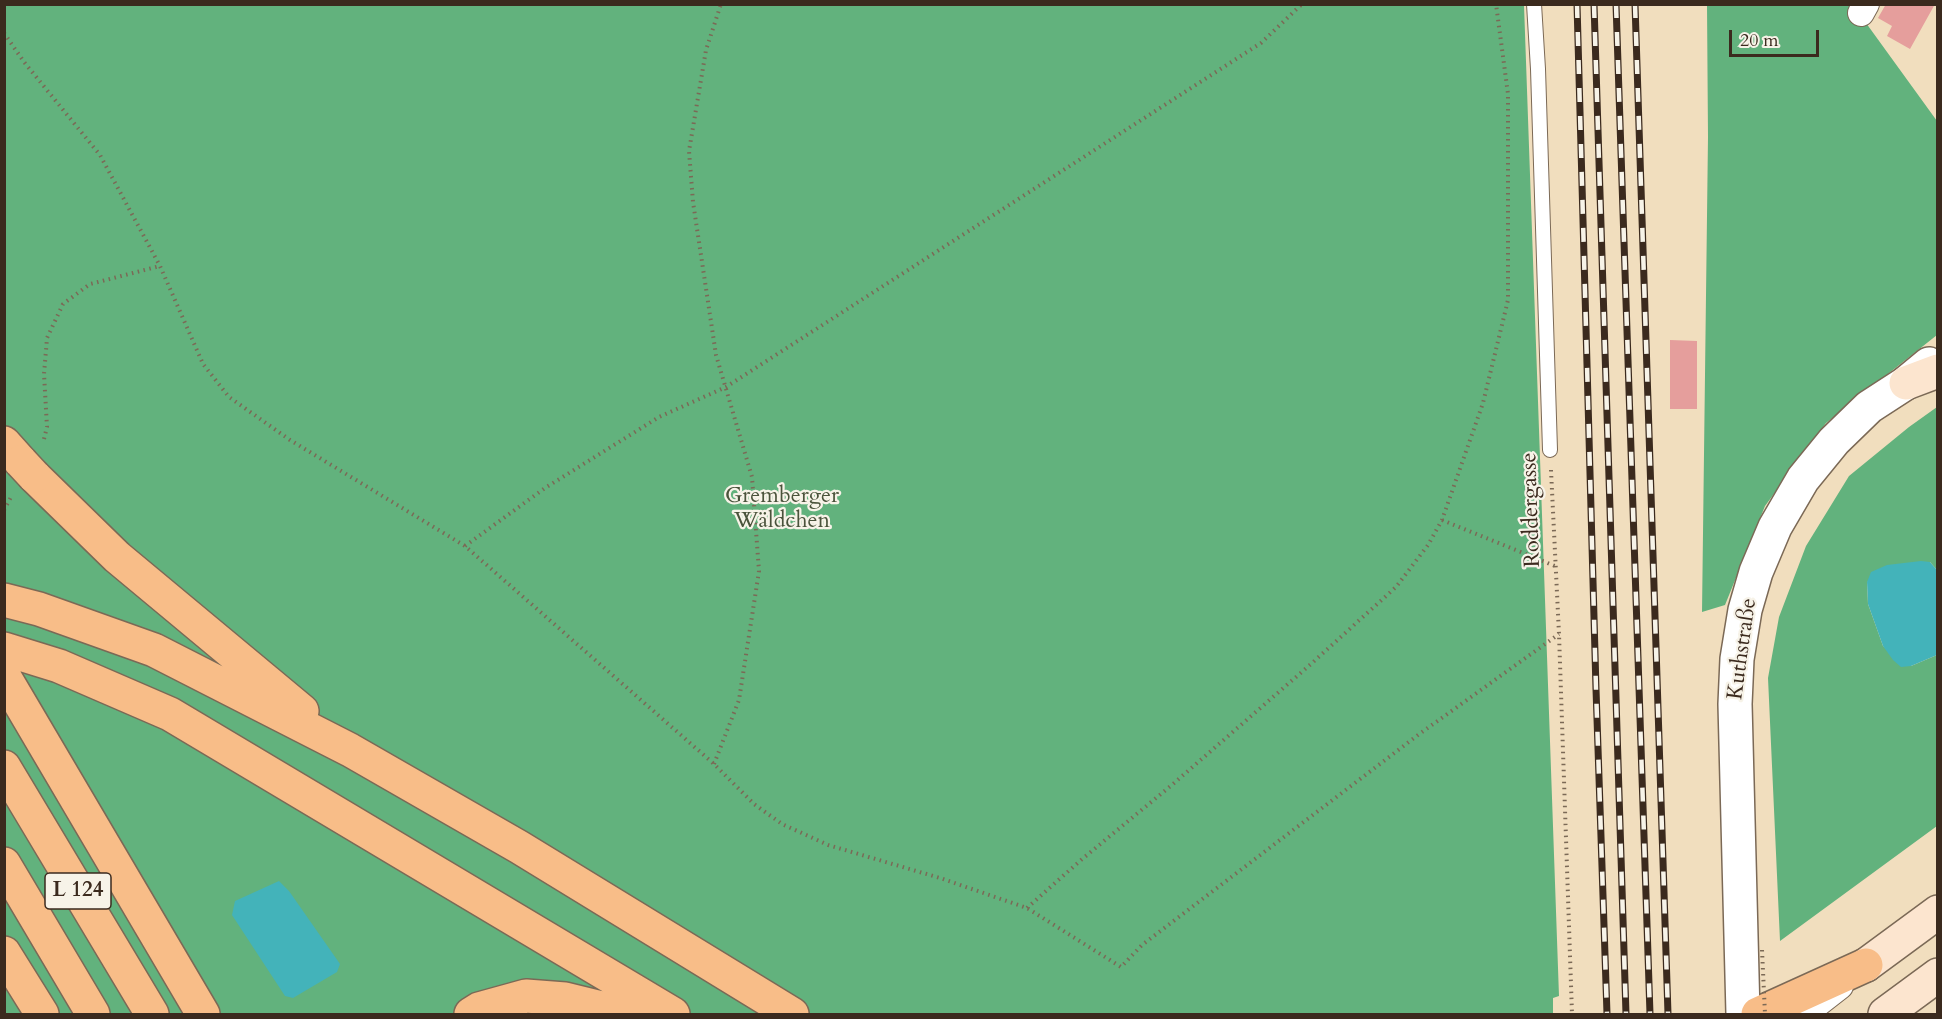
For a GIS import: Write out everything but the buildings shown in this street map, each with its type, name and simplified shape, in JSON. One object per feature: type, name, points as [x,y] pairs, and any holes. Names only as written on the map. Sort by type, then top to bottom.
[{"type":"highway","points":[[23,464],[117,557],[350,750]]},
{"type":"highway","points":[[4,600],[39,609],[154,650],[350,750],[519,847],[792,1014]]},
{"type":"highway","points":[[4,649],[59,666],[170,714],[673,1014]]},
{"type":"highway","points":[[12,690],[203,1014]]},
{"type":"highway","name":"L 124","points":[[4,767],[152,1014]]},
{"type":"highway","name":"L 124","points":[[4,864],[93,1014]]},
{"type":"highway","points":[[4,953],[42,1014]]},
{"type":"highway","points":[[1758,1014],[1866,965]]},
{"type":"highway","points":[[471,1014],[479,1009],[526,996],[565,999],[626,1014]]},
{"type":"main road","points":[[1906,383],[1938,371]]},
{"type":"main road","points":[[1866,965],[1938,912]]},
{"type":"main road","points":[[1885,1014],[1938,975]]},
{"type":"street","name":"Kuthstraße","points":[[1743,1014],[1755,950],[1735,704],[1740,640],[1745,610],[1756,572],[1775,527],[1803,479],[1834,441],[1869,407],[1906,383],[1938,357]]},
{"type":"street","points":[[1804,1014],[1866,965]]},
{"type":"lane","name":"Roddergasse","points":[[1534,4],[1539,80],[1550,450]]},
{"type":"path","points":[[714,764],[739,700],[759,571],[752,477],[716,355],[693,202],[689,151],[706,50],[721,4]]},
{"type":"path","points":[[465,546],[545,488],[659,417],[726,387],[1261,43],[1302,4]]},
{"type":"path","points":[[1028,908],[1081,860],[1173,784],[1396,587],[1428,545],[1442,520],[1483,403],[1508,300],[1508,94],[1496,4]]},
{"type":"path","points":[[4,33],[24,62],[100,155],[160,266],[204,364],[229,397],[290,440],[465,546],[714,764],[754,804],[782,824],[828,845],[940,878],[1028,908],[1121,967],[1142,945],[1418,735],[1559,634]]},
{"type":"path","points":[[4,510],[23,464],[47,427],[44,374],[47,338],[63,304],[90,284],[160,266]]},
{"type":"path","name":"Roddergasse","points":[[1550,450],[1559,634],[1572,1014]]},
{"type":"path","points":[[1442,520],[1555,566]]},
{"type":"path","points":[[1755,950],[1765,1014]]},
{"type":"green space","name":"Gremberger Wäldchen","points":[[5,5],[1524,5],[1559,996],[1553,998],[1553,1014],[5,1014]]},
{"type":"green space","points":[[1707,5],[1853,5],[1937,121],[1937,335],[1826,423],[1765,506],[1725,605],[1702,612],[1708,137]]},
{"type":"green space","points":[[1937,407],[1937,570],[1930,562],[1867,582],[1868,604],[1883,646],[1911,666],[1937,655],[1937,826],[1780,941],[1768,678],[1779,617],[1806,546],[1849,476]]},
{"type":"water","points":[[1930,562],[1937,570],[1937,655],[1911,666],[1901,667],[1883,646],[1868,604],[1867,582],[1871,572],[1887,565]]},
{"type":"water","points":[[279,881],[289,891],[340,964],[337,972],[293,998],[285,996],[232,915],[235,901]]},
{"type":"railway","points":[[1577,4],[1607,1014]]},
{"type":"railway","points":[[1594,4],[1626,1014]]},
{"type":"railway","points":[[1616,4],[1650,1014]]},
{"type":"railway","points":[[1635,4],[1668,1014]]}]
